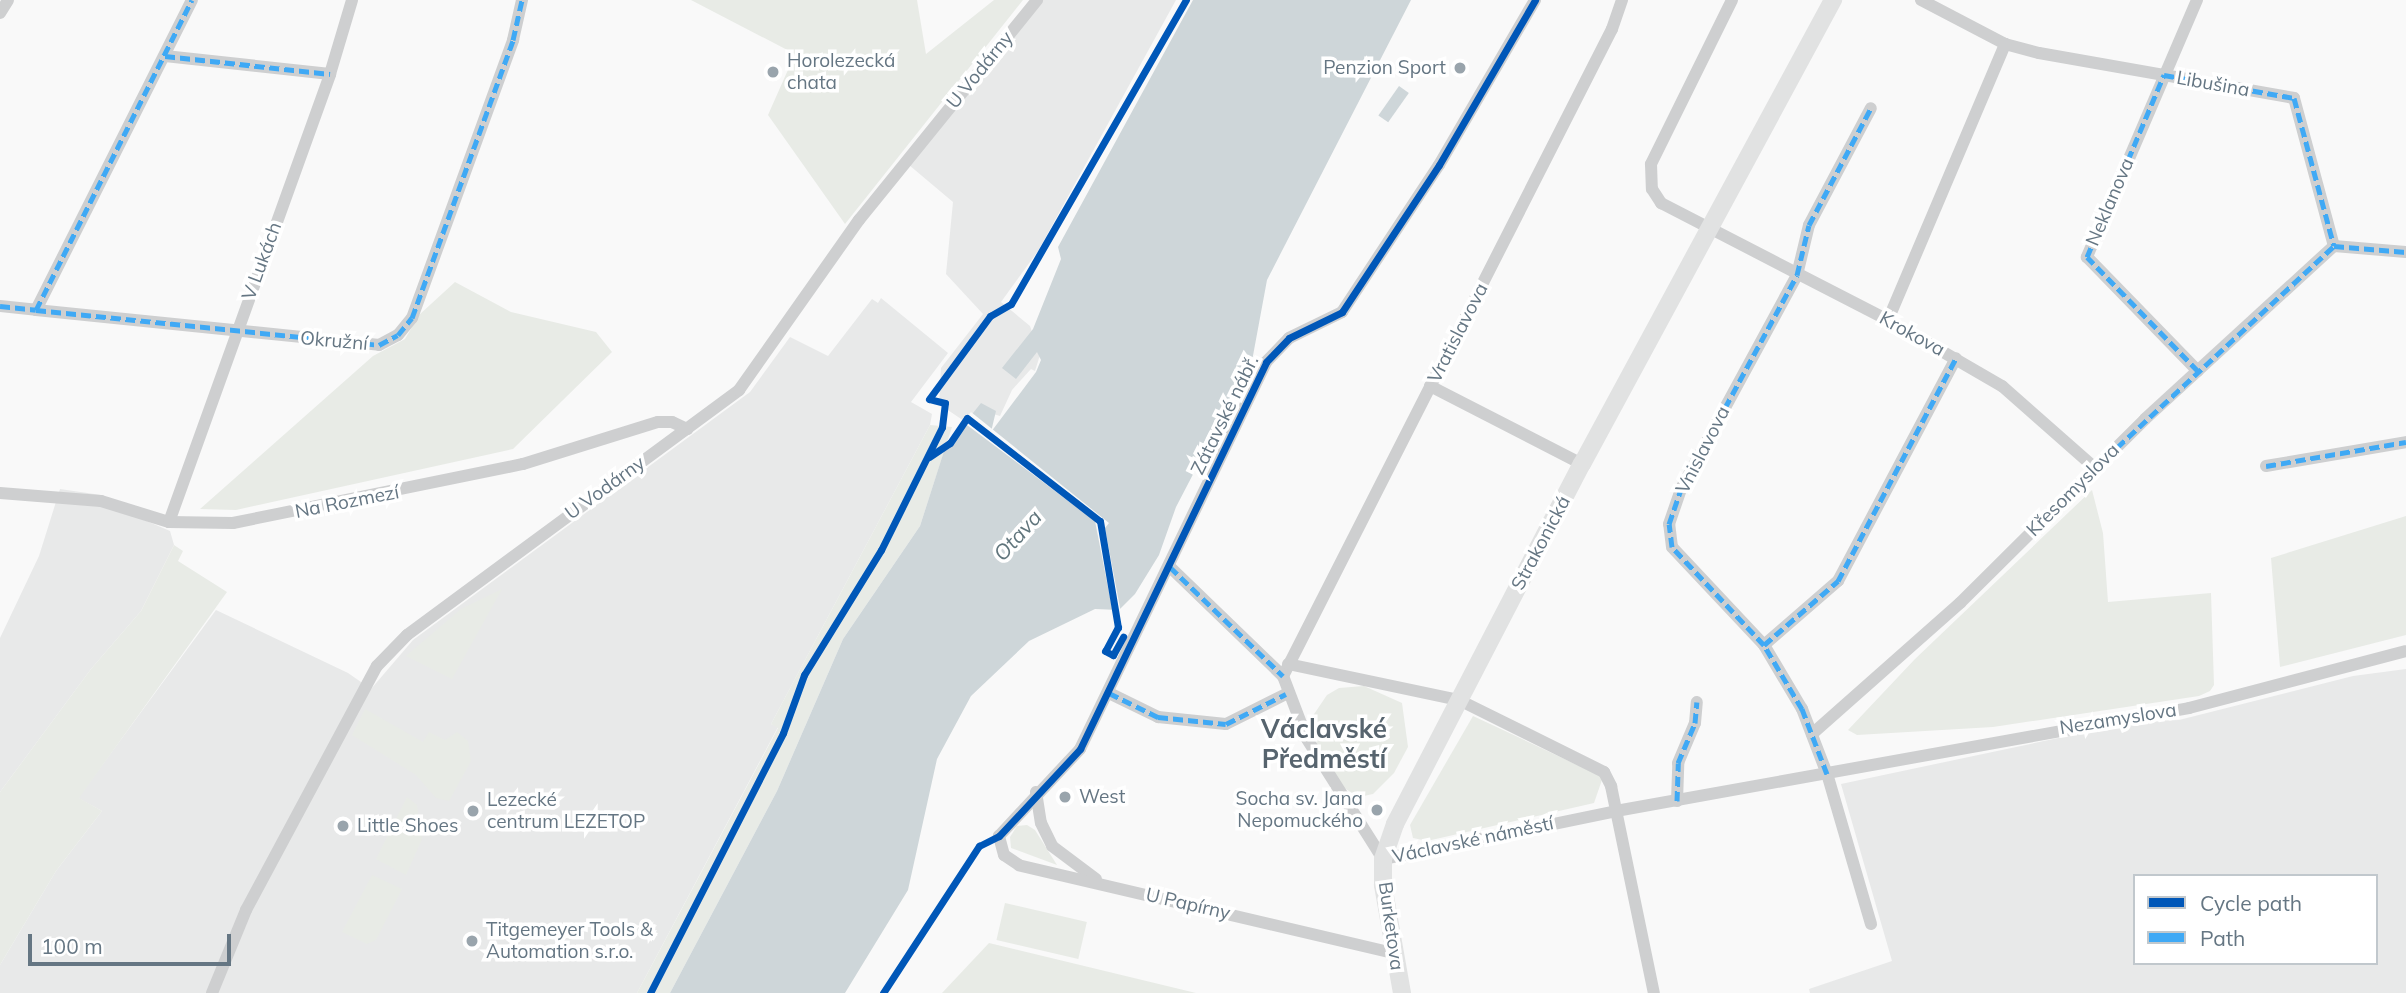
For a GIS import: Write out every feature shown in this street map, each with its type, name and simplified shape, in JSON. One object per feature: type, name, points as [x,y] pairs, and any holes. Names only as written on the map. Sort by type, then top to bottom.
[{"type":"main road","name":"Strakonická","points":[[1383,859],[1407,799],[1582,464],[1833,0]]},
{"type":"main road","name":"Burketova","points":[[1383,859],[1393,953],[1402,993]]},
{"type":"street","points":[[0,13],[8,0]]},
{"type":"street","points":[[36,310],[192,0]]},
{"type":"street","name":"V Lukách","points":[[169,522],[330,74],[352,0]]},
{"type":"street","name":"Okružní","points":[[0,306],[379,345],[398,335],[412,318],[513,40],[522,0]]},
{"type":"street","name":"U Vodárny","points":[[212,993],[246,910],[377,666],[407,635],[738,390],[859,220],[1037,0]]},
{"type":"street","name":"Zátavské nábř.","points":[[999,836],[1036,792],[1080,749],[1170,567],[1266,362],[1289,338],[1342,312],[1439,165],[1535,0]]},
{"type":"street","name":"Vratislavova","points":[[1286,670],[1612,29],[1622,0]]},
{"type":"street","points":[[1709,230],[1661,203],[1652,189],[1651,164],[1732,0]]},
{"type":"street","name":"Libušina","points":[[1921,0],[2005,44],[2294,98],[2334,246]]},
{"type":"street","name":"Neklanova","points":[[2197,0],[2087,257],[2198,371]]},
{"type":"street","points":[[1888,320],[2005,44]]},
{"type":"street","points":[[166,56],[330,74]]},
{"type":"street","name":"Vnislavova","points":[[1871,108],[1809,225],[1797,275],[1682,487],[1669,524],[1672,547],[1764,645],[1812,734],[1827,774],[1871,924]]},
{"type":"street","name":"Krokova","points":[[1709,230],[1888,320],[1956,358],[2036,411],[2095,468]]},
{"type":"street","points":[[2334,246],[2406,252]]},
{"type":"street","name":"Křesomyslova","points":[[1812,734],[1960,603],[2095,468],[2334,246]]},
{"type":"street","points":[[1764,645],[1838,582],[1956,358]]},
{"type":"street","points":[[1430,386],[1582,464]]},
{"type":"street","name":"Na Rozmezí","points":[[0,493],[101,501],[169,522],[233,523],[329,506],[523,464],[657,422],[672,422],[687,429]]},
{"type":"street","points":[[2266,466],[2406,442]]},
{"type":"street","points":[[1170,567],[1286,670],[1459,700],[1596,766],[1608,778],[1654,993]]},
{"type":"street","name":"Nezamyslova","points":[[1677,801],[2189,708],[2406,651]]},
{"type":"street","name":"Václavské náměstí","points":[[1286,670],[1286,694],[1307,739],[1383,859],[1677,801]]},
{"type":"street","points":[[1109,693],[1158,717],[1226,724],[1286,694]]},
{"type":"street","points":[[1677,801],[1678,763],[1695,723],[1697,702]]},
{"type":"street","points":[[1036,792],[1041,823],[1052,846],[1101,883]]},
{"type":"street","name":"U Papírny","points":[[999,836],[1004,855],[1019,865],[1393,953]]},
{"type":"shaded area","points":[[691,0],[917,0],[926,54],[994,0],[1023,0],[845,224],[768,115],[795,54]]},
{"type":"shaded area","points":[[1042,0],[1176,0],[1038,251],[1001,302],[1030,326],[1040,355],[1035,371],[1031,369],[1012,390],[1000,416],[977,409],[967,423],[939,404],[941,368],[983,314],[946,274],[953,202],[909,165]]},
{"type":"shaded area","points":[[455,282],[511,312],[596,332],[612,352],[513,449],[236,510],[200,509],[373,356],[405,339],[419,315]]},
{"type":"shaded area","points":[[881,298],[948,353],[911,402],[932,414],[930,425],[771,724],[778,727],[637,993],[0,993],[0,965],[56,871],[102,811],[78,798],[216,610],[348,673],[371,689],[413,640],[750,392],[790,337],[828,356],[872,299],[878,303]]},
{"type":"shaded area","points":[[930,425],[952,427],[920,526],[843,639],[777,791],[670,993],[637,993],[778,728],[771,724]]},
{"type":"shaded area","points":[[60,489],[101,495],[128,513],[170,531],[174,545],[141,611],[91,669],[0,792],[0,638],[39,556]]},
{"type":"shaded area","points":[[2092,490],[2103,533],[2108,602],[2211,593],[2214,685],[2210,691],[2199,696],[1993,727],[1857,735],[1848,730],[1915,659]]},
{"type":"shaded area","points":[[2406,516],[2406,635],[2280,667],[2271,558]]},
{"type":"shaded area","points":[[174,545],[183,551],[178,561],[227,592],[79,798],[102,811],[56,871],[0,965],[0,792],[91,669],[141,611]]},
{"type":"shaded area","points":[[502,589],[452,679],[406,656],[461,609]]},
{"type":"shaded area","points":[[2406,669],[2406,993],[1810,993],[1809,989],[1892,961],[1841,784],[2134,722],[2179,720],[2353,676]]},
{"type":"shaded area","points":[[1364,686],[1402,703],[1408,747],[1394,773],[1373,794],[1359,797],[1344,788],[1320,755],[1310,720],[1327,695],[1339,688]]},
{"type":"shaded area","points":[[365,709],[423,742],[429,732],[445,740],[457,732],[468,741],[471,761],[449,801],[436,798],[416,775],[352,735]]},
{"type":"shaded area","points":[[1473,716],[1603,777],[1594,803],[1427,841],[1413,838],[1410,825]]},
{"type":"shaded area","points":[[407,797],[417,805],[422,839],[406,875],[376,859]]},
{"type":"shaded area","points":[[1027,825],[1035,830],[1057,865],[1011,848],[1010,837],[1017,826]]},
{"type":"shaded area","points":[[372,875],[402,889],[376,940],[367,944],[342,932]]},
{"type":"shaded area","points":[[1005,903],[1087,922],[1078,959],[996,940]]},
{"type":"shaded area","points":[[989,943],[1196,993],[942,993]]},
{"type":"water","name":"Otava","points":[[1193,0],[1411,0],[1267,280],[1252,361],[1176,507],[1159,555],[1135,594],[1119,610],[1095,609],[1029,641],[971,696],[937,759],[908,890],[845,993],[670,993],[777,791],[843,639],[920,526],[945,448],[981,403],[996,411],[991,432],[1036,372],[1041,360],[1037,352],[1016,379],[1002,368],[1033,329],[1061,259],[1058,247]]},
{"type":"water","points":[[1399,86],[1409,93],[1388,122],[1378,115]]},
{"type":"pier","points":[[971,412],[1109,523],[1105,528],[1121,613],[1113,613],[1095,521],[963,422]]},
{"type":"marked path","points":[[0,306],[36,310],[192,0]]},
{"type":"marked path","points":[[36,310],[379,345],[398,335],[412,318],[513,40],[522,0]]},
{"type":"marked path","points":[[165,56],[330,74]]},
{"type":"marked path","points":[[2198,371],[2087,257],[2164,75],[2294,98],[2334,246]]},
{"type":"marked path","points":[[1827,774],[1802,709],[1764,645],[1672,547],[1669,524],[1682,487],[1797,275],[1809,225],[1871,108]]},
{"type":"marked path","points":[[2334,246],[2406,252]]},
{"type":"marked path","points":[[2095,468],[2334,246]]},
{"type":"marked path","points":[[1764,645],[1838,581],[1956,358]]},
{"type":"marked path","points":[[2266,466],[2406,442]]},
{"type":"marked path","points":[[1170,567],[1283,676]]},
{"type":"marked path","points":[[1109,693],[1158,717],[1226,724],[1286,694]]},
{"type":"marked path","points":[[1677,801],[1678,763],[1695,723],[1697,702]]},
{"type":"cycle path","points":[[650,993],[783,733],[804,675],[881,550],[942,427],[945,403],[929,399],[990,316],[1011,304],[1186,0]]},
{"type":"cycle path","points":[[883,993],[979,846],[999,836],[1080,749],[1266,362],[1289,338],[1342,312],[1439,165],[1535,0]]},
{"type":"cycle path","points":[[929,457],[950,443],[967,418],[1100,521],[1118,627],[1105,651],[1113,655],[1123,637]]},
{"type":"place","name":"Penzion Sport","points":[[1460,68]]},
{"type":"place","name":"Horolezecká chata","points":[[773,72]]},
{"type":"place","name":"West","points":[[1065,797]]},
{"type":"place","name":"Socha sv. Jana Nepomuckého","points":[[1377,810]]},
{"type":"place","name":"Lezecké centrum LEZETOP","points":[[473,811]]},
{"type":"place","name":"Little Shoes","points":[[343,826]]},
{"type":"place","name":"Titgemeyer Tools & Automation s.r.o.","points":[[472,941]]},
{"type":"district","name":"Václavské Předměstí","points":[[1324,744]]}]
